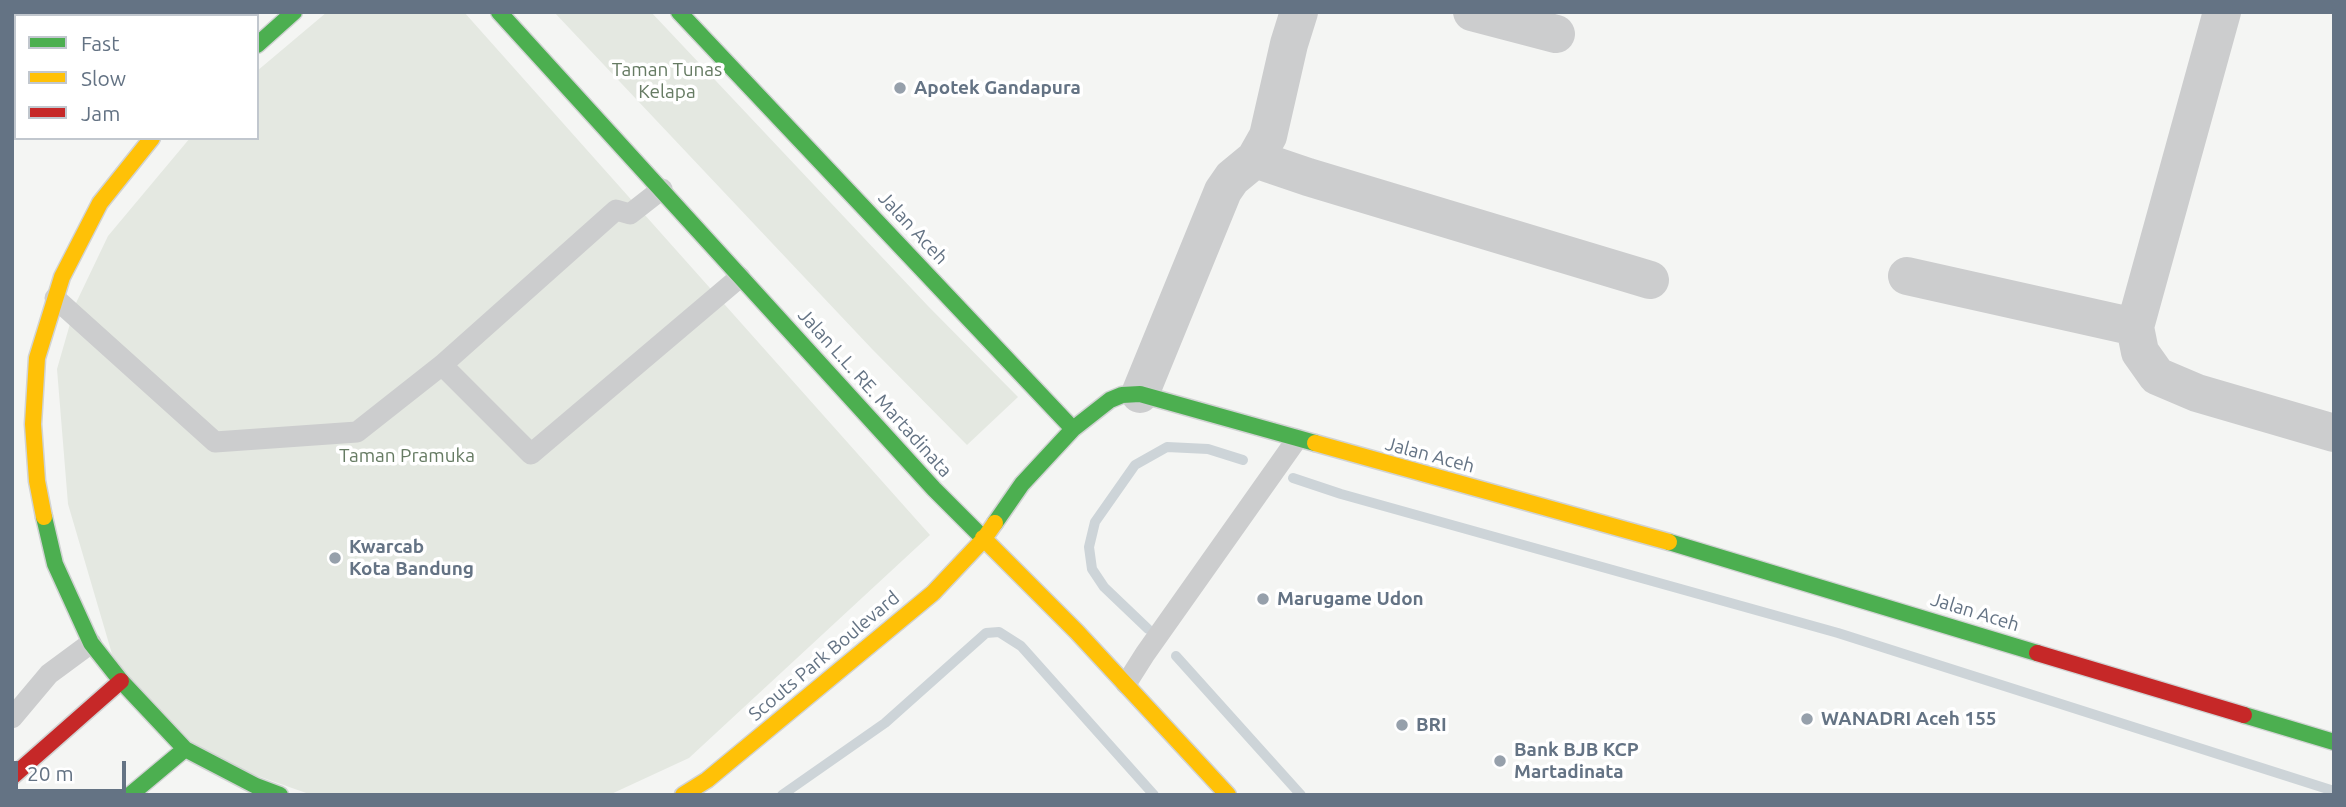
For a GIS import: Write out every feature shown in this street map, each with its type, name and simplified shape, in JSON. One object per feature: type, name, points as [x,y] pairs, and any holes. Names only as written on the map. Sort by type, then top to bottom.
[{"type":"main road","points":[[259,43],[294,12]]},
{"type":"main road","name":"Jalan L.L. RE. Martadinata","points":[[499,12],[934,489],[1062,617],[1227,795]]},
{"type":"main road","name":"Jalan Aceh","points":[[678,12],[1073,429]]},
{"type":"main road","points":[[150,140],[100,203],[62,277],[37,358],[33,424],[37,481],[45,523],[55,564],[91,643],[121,681],[185,749],[256,786],[280,795]]},
{"type":"main road","points":[[1073,429],[1110,400],[1122,395],[1140,394]]},
{"type":"main road","name":"Jalan Aceh","points":[[1140,394],[1659,540],[2334,742]]},
{"type":"main road","name":"Scouts Park Boulevard","points":[[703,790],[926,599],[983,540],[1022,484],[1073,429]]},
{"type":"main road","points":[[12,777],[121,681]]},
{"type":"main road","points":[[130,795],[185,749]]},
{"type":"street","points":[[1140,394],[1223,191],[1232,178],[1255,159],[1268,136],[1299,12]]},
{"type":"street","points":[[1472,12],[1556,34]]},
{"type":"street","points":[[2222,12],[2135,327],[2140,352],[2157,376],[2197,393],[2334,433]]},
{"type":"street","points":[[1255,159],[1650,280]]},
{"type":"street","points":[[1907,276],[2135,327]]},
{"type":"lane","points":[[55,298],[215,442],[357,432],[442,365],[616,210],[630,214],[662,189]]},
{"type":"lane","points":[[442,365],[531,454],[740,277]]},
{"type":"lane","points":[[1126,684],[1144,654],[1297,439]]},
{"type":"lane","points":[[12,718],[49,674],[91,643]]},
{"type":"green space","name":"Taman Pramuka","points":[[327,12],[464,12],[930,535],[689,758],[609,795],[312,795],[169,745],[112,654],[68,504],[57,369],[76,303],[108,236],[188,140],[259,140],[259,69]]},
{"type":"green space","name":"Taman Tunas Kelapa","points":[[554,12],[651,12],[928,306],[1018,397],[967,445],[872,349]]},
{"type":"waterway","points":[[1148,629],[1104,587],[1092,569],[1089,547],[1095,522],[1135,465],[1167,447],[1208,449],[1243,460]]},
{"type":"waterway","points":[[1293,478],[1341,494],[1838,633],[2334,791]]},
{"type":"waterway","points":[[782,795],[885,723],[986,633],[999,632],[1021,646],[1154,795]]},
{"type":"waterway","points":[[1176,656],[1301,795]]},
{"type":"traffic: fast","points":[[259,43],[294,12]]},
{"type":"traffic: fast","points":[[499,12],[934,489],[983,538]]},
{"type":"traffic: fast","points":[[679,12],[1073,429]]},
{"type":"traffic: fast","points":[[995,523],[1022,484],[1073,429],[1110,400],[1122,395],[1140,394],[1315,443]]},
{"type":"traffic: fast","points":[[44,517],[55,564],[91,643],[121,681],[185,749],[256,786],[280,795]]},
{"type":"traffic: fast","points":[[1669,542],[2037,653]]},
{"type":"traffic: fast","points":[[2244,715],[2334,742]]},
{"type":"traffic: fast","points":[[130,795],[185,749]]},
{"type":"traffic: slow","points":[[44,517],[37,481],[33,424],[37,358],[62,277],[100,203],[150,140]]},
{"type":"traffic: slow","points":[[1315,443],[1669,542]]},
{"type":"traffic: slow","points":[[683,795],[707,780],[933,593],[983,540],[995,523]]},
{"type":"traffic: slow","points":[[983,538],[1077,632],[1228,795]]},
{"type":"traffic: jam","points":[[2037,653],[2244,715]]},
{"type":"traffic: jam","points":[[12,777],[121,681]]},
{"type":"place","name":"Apotek Gandapura","points":[[900,88]]},
{"type":"place","name":"Kwarcab Kota Bandung","points":[[335,558]]},
{"type":"place","name":"Marugame Udon","points":[[1263,599]]},
{"type":"place","name":"WANADRI Aceh 155","points":[[1807,719]]},
{"type":"place","name":"BRI","points":[[1402,725]]},
{"type":"place","name":"Bank BJB KCP Martadinata","points":[[1500,761]]}]
